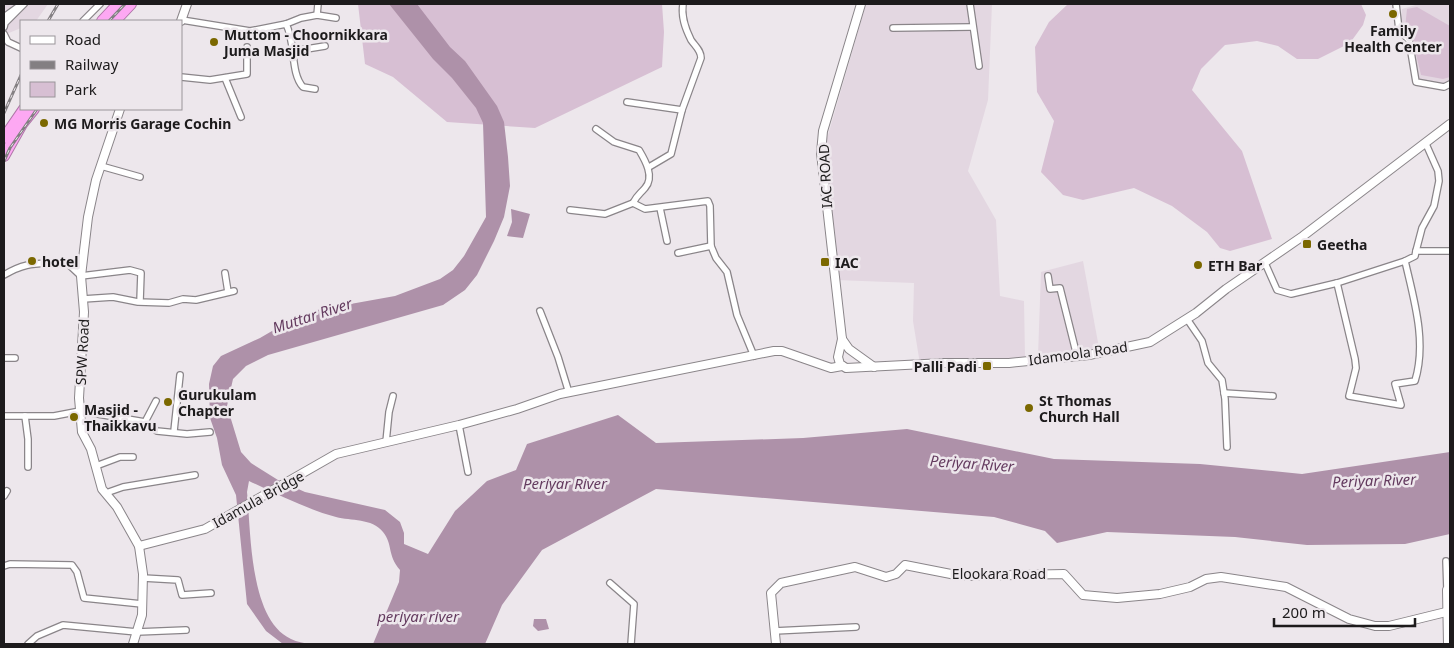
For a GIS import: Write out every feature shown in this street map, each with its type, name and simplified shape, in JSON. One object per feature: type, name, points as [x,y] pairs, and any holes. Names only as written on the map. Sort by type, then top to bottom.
[{"type":"highway","points":[[103,20],[118,4]]},
{"type":"highway","points":[[116,20],[131,4]]},
{"type":"highway","points":[[4,138],[23,110]]},
{"type":"highway","points":[[4,156],[14,136],[33,110]]},
{"type":"main road","points":[[182,21],[187,4]]},
{"type":"main road","name":"IAC ROAD","points":[[861,4],[824,131],[821,153],[842,339],[852,352],[874,366]]},
{"type":"main road","name":"SPW Road","points":[[120,110],[101,166],[88,217],[81,276],[83,299],[80,412],[82,432],[96,466],[102,489],[117,507],[139,546],[143,578],[142,615],[133,644]]},
{"type":"main road","name":"Idamoola Road","points":[[851,367],[1009,363],[1077,356],[1150,342],[1187,319],[1226,289],[1265,264],[1450,124]]},
{"type":"main road","points":[[840,352],[852,352],[855,363],[851,367],[842,366],[838,360],[842,339]]},
{"type":"main road","name":"Idamula Bridge","points":[[139,546],[205,529],[336,454],[459,425],[569,393],[782,351],[831,368],[842,366]]},
{"type":"main road","name":"Elookara Road","points":[[776,644],[771,593],[781,583],[855,567],[886,577],[896,574],[905,565],[961,576],[1064,574],[1083,595],[1117,598],[1160,594],[1190,587],[1206,579],[1225,577],[1286,587],[1349,619],[1375,626],[1390,626],[1446,612]]},
{"type":"main road","points":[[1448,591],[1446,612],[1448,644]]},
{"type":"street","points":[[4,17],[23,4]]},
{"type":"street","points":[[4,28],[5,23],[23,4]]},
{"type":"street","points":[[84,20],[100,4]]},
{"type":"street","points":[[317,15],[318,4]]},
{"type":"street","points":[[649,167],[671,154],[682,110],[701,58],[701,53],[692,41],[681,15],[683,4]]},
{"type":"street","points":[[970,4],[972,14],[971,27],[979,66]]},
{"type":"street","points":[[1396,4],[1399,30],[1409,40],[1416,82],[1444,87],[1450,84]]},
{"type":"street","points":[[182,21],[250,30],[286,24],[301,18],[317,15],[336,18]]},
{"type":"street","points":[[286,24],[292,35],[298,80],[303,87],[315,89]]},
{"type":"street","points":[[893,28],[971,27]]},
{"type":"street","points":[[4,34],[8,42],[20,48]]},
{"type":"street","points":[[294,51],[326,46]]},
{"type":"street","points":[[182,77],[210,80],[247,74],[247,47]]},
{"type":"street","points":[[225,78],[241,118]]},
{"type":"street","points":[[627,102],[682,110]]},
{"type":"street","points":[[570,210],[605,214],[633,203],[637,193],[646,187],[649,167],[639,150],[614,142],[596,129]]},
{"type":"street","points":[[1265,264],[1278,290],[1282,293],[1291,294],[1337,283],[1405,262],[1416,256],[1422,228],[1434,206],[1439,181],[1438,171],[1426,144]]},
{"type":"street","points":[[101,166],[140,177]]},
{"type":"street","points":[[633,203],[645,209],[708,201],[710,206],[712,246],[716,258],[727,272],[737,315],[754,356]]},
{"type":"street","points":[[660,208],[667,241]]},
{"type":"street","points":[[678,253],[712,246]]},
{"type":"street","points":[[1416,251],[1450,251]]},
{"type":"street","points":[[4,275],[18,267],[39,262],[66,262],[81,276],[130,270],[141,273],[140,301]]},
{"type":"street","points":[[1337,283],[1356,368],[1349,396],[1401,405],[1395,384],[1415,381],[1419,358],[1420,326],[1405,262]]},
{"type":"street","points":[[83,299],[113,297],[140,301],[179,302],[183,299],[196,300],[231,291],[225,273]]},
{"type":"street","points":[[1048,276],[1050,289],[1060,288],[1077,356]]},
{"type":"street","points":[[540,310],[569,393]]},
{"type":"street","points":[[1187,319],[1202,341],[1208,363],[1222,380],[1227,447]]},
{"type":"street","points":[[4,358],[15,358]]},
{"type":"street","points":[[174,431],[180,375]]},
{"type":"street","points":[[1224,392],[1273,396]]},
{"type":"street","points":[[386,442],[389,412],[393,396]]},
{"type":"street","points":[[145,422],[156,402]]},
{"type":"street","points":[[4,416],[54,416],[80,412],[145,422],[157,431],[174,431],[187,434],[210,432]]},
{"type":"street","points":[[24,416],[28,439],[28,467]]},
{"type":"street","points":[[459,425],[468,472]]},
{"type":"street","points":[[96,466],[120,457],[133,457]]},
{"type":"street","points":[[106,493],[123,487],[195,475]]},
{"type":"street","points":[[1446,562],[1448,591]]},
{"type":"street","points":[[4,566],[10,564],[72,565],[77,572],[84,598],[142,604]]},
{"type":"street","points":[[143,578],[178,580],[182,594],[211,593]]},
{"type":"street","points":[[610,583],[634,604],[631,644]]},
{"type":"street","points":[[28,644],[37,636],[63,625],[138,632],[186,630]]},
{"type":"street","points":[[774,631],[856,627]]},
{"type":"shaded area","points":[[4,4],[48,4],[37,20],[20,20],[20,28],[4,35]]},
{"type":"shaded area","points":[[866,4],[992,4],[988,100],[968,171],[996,220],[1000,296],[1024,301],[1025,357],[920,364],[913,321],[914,283],[836,280],[824,149]]},
{"type":"shaded area","points":[[1419,4],[1450,4],[1450,81],[1442,85],[1418,79],[1410,39],[1400,29],[1402,9]]},
{"type":"shaded area","points":[[1083,261],[1099,348],[1038,356],[1041,272]]},
{"type":"green space","points":[[358,4],[662,4],[664,32],[662,67],[535,128],[447,122],[393,77],[365,64]]},
{"type":"green space","points":[[1068,4],[1361,4],[1366,15],[1363,25],[1350,43],[1318,59],[1297,59],[1278,46],[1257,41],[1225,45],[1201,69],[1192,90],[1242,151],[1272,239],[1230,251],[1220,248],[1207,232],[1172,206],[1134,188],[1083,200],[1063,195],[1041,172],[1054,121],[1037,92],[1035,47],[1049,22]]},
{"type":"green space","points":[[1417,7],[1450,26],[1450,77],[1443,79],[1421,75],[1412,37],[1405,28],[1407,9]]},
{"type":"water","name":"Periyar River","points":[[389,4],[417,4],[450,47],[465,61],[497,106],[504,122],[510,186],[504,217],[477,275],[465,290],[443,305],[268,355],[246,366],[233,379],[227,406],[241,452],[251,463],[278,480],[305,492],[385,510],[400,522],[404,533],[404,544],[428,554],[455,511],[487,481],[516,470],[527,444],[618,415],[656,443],[803,438],[907,429],[1054,459],[1200,464],[1302,474],[1450,452],[1450,534],[1405,544],[1307,545],[1235,537],[1107,532],[1057,543],[1045,531],[994,517],[656,489],[542,550],[502,605],[485,644],[373,644],[399,582],[400,570],[393,559],[388,541],[383,532],[367,522],[336,517],[314,510],[249,481],[247,492],[252,551],[260,594],[267,614],[277,629],[291,639],[310,644],[283,644],[266,631],[247,604],[236,495],[222,465],[217,438],[210,418],[209,384],[213,366],[221,356],[260,338],[296,317],[317,310],[395,296],[440,279],[453,270],[464,256],[486,217],[483,123],[476,108],[452,78],[433,59]]},
{"type":"water","points":[[511,209],[530,214],[523,238],[507,236],[512,222]]},
{"type":"water","points":[[534,619],[546,619],[549,629],[538,631],[533,626]]},
{"type":"railway","points":[[49,20],[58,4]]},
{"type":"railway","points":[[110,20],[125,4]]},
{"type":"railway","points":[[4,113],[20,77]]},
{"type":"railway","points":[[4,161],[10,148],[36,110]]},
{"type":"place","name":"Family Health Center","points":[[1393,14]]},
{"type":"place","name":"Muttom - Choornikkara Juma Masjid","points":[[214,42]]},
{"type":"place","name":"MG Morris Garage Cochin","points":[[44,123]]},
{"type":"place","name":"Geetha","points":[[1307,244]]},
{"type":"place","name":"hotel","points":[[32,261]]},
{"type":"place","name":"IAC","points":[[825,262]]},
{"type":"place","name":"ETH Bar","points":[[1198,265]]},
{"type":"place","name":"Palli Padi","points":[[987,366]]},
{"type":"place","name":"Gurukulam Chapter","points":[[168,402]]},
{"type":"place","name":"St Thomas Church Hall","points":[[1029,408]]},
{"type":"place","name":"Masjid - Thaikkavu","points":[[74,417]]},
{"type":"water label","name":"Muttar River","points":[[312,315]]},
{"type":"water label","name":"periyar river","points":[[418,616]]}]
